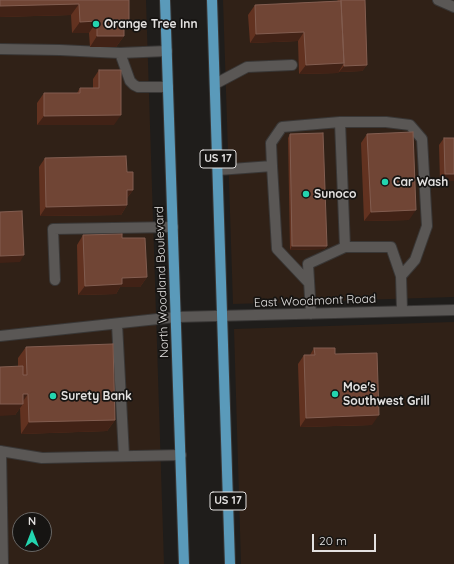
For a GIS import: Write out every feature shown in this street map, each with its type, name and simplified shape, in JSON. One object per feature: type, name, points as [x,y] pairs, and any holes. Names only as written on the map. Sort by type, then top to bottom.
[{"type":"main road","name":"North Woodland Boulevard","points":[[165,0],[184,564]]},
{"type":"main road","name":"US 17","points":[[212,0],[230,564]]},
{"type":"street","points":[[438,0],[454,7]]},
{"type":"street","points":[[0,50],[60,50],[120,53],[167,51]]},
{"type":"street","points":[[120,53],[130,81],[134,85],[168,87]]},
{"type":"street","points":[[215,84],[247,67],[292,65]]},
{"type":"street","points":[[340,122],[345,247]]},
{"type":"street","points":[[309,282],[277,249],[271,143],[282,127],[340,122],[386,122],[410,125],[422,139],[427,226],[415,260],[401,276]]},
{"type":"street","points":[[218,170],[272,166]]},
{"type":"street","points":[[54,280],[53,229],[173,227]]},
{"type":"street","points":[[311,314],[308,264],[345,247],[391,247],[401,276],[402,310]]},
{"type":"street","name":"East Woodmont Road","points":[[0,336],[176,317],[223,317],[402,310],[454,310]]},
{"type":"street","points":[[117,324],[124,456]]},
{"type":"street","points":[[3,564],[1,451],[42,458],[181,455]]},
{"type":"shaded area","points":[[0,0],[146,0],[164,564],[0,564]]},
{"type":"shaded area","points":[[223,0],[454,0],[454,297],[233,304]]},
{"type":"shaded area","points":[[454,322],[454,564],[241,564],[234,329]]},
{"type":"building","points":[[0,0],[129,0],[129,21],[124,21],[124,36],[97,36],[97,21],[80,22],[79,4],[0,6]]},
{"type":"building","points":[[341,0],[365,0],[367,65],[344,66]]},
{"type":"building","points":[[341,1],[344,63],[306,65],[304,32],[256,34],[255,5]]},
{"type":"building","points":[[99,70],[121,70],[121,115],[44,116],[44,93],[80,93],[80,88],[99,88]]},
{"type":"building","name":"Car Wash","points":[[413,132],[416,210],[371,212],[367,134]]},
{"type":"building","name":"Sunoco","points":[[323,133],[327,246],[292,246],[290,134]]},
{"type":"building","points":[[444,138],[454,138],[454,174],[445,174]]},
{"type":"building","points":[[126,156],[127,172],[133,172],[133,190],[127,190],[127,205],[46,207],[45,158]]},
{"type":"building","points":[[22,211],[24,255],[0,256],[0,212]]},
{"type":"building","points":[[122,234],[122,238],[145,238],[147,277],[122,278],[122,284],[85,286],[83,235]]},
{"type":"building","name":"Surety Bank","points":[[113,344],[115,420],[29,422],[28,394],[23,394],[23,404],[0,404],[0,367],[23,366],[23,375],[27,375],[26,347]]},
{"type":"building","name":"Moe's Southwest Grill","points":[[314,348],[335,348],[335,354],[377,353],[379,415],[306,418],[304,355],[315,355]]},
{"type":"place","name":"Orange Tree Inn","points":[[96,24]]},
{"type":"place","name":"Car Wash","points":[[385,182]]},
{"type":"place","name":"Sunoco","points":[[306,194]]},
{"type":"place","name":"Moe's Southwest Grill","points":[[335,394]]},
{"type":"place","name":"Surety Bank","points":[[53,396]]}]
